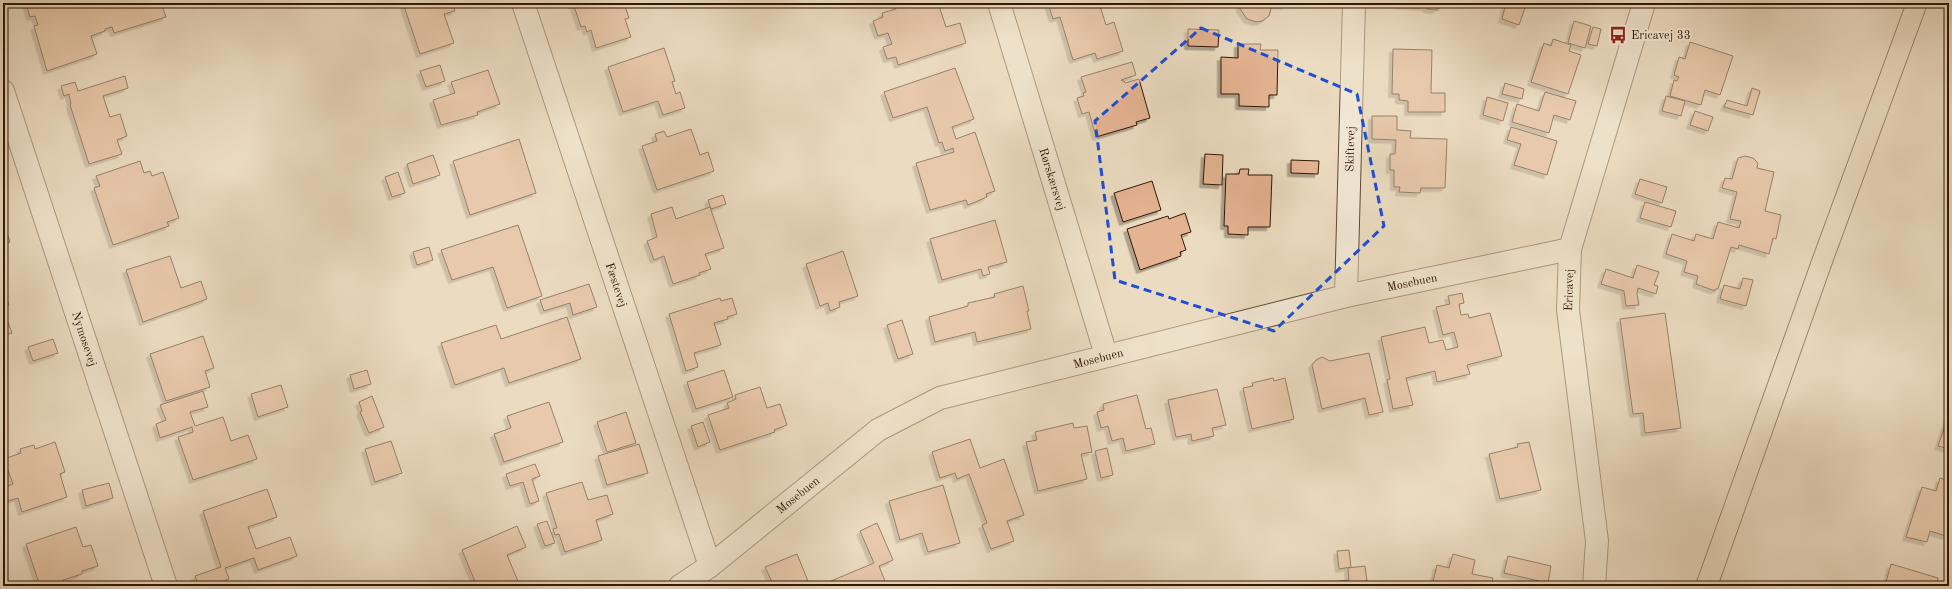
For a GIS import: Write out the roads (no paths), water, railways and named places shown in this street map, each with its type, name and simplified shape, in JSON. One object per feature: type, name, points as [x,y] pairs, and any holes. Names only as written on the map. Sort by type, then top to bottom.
[{"type":"street","name":"Fæstevej","points":[[524,3],[710,566]]},
{"type":"street","name":"Rørskærsvej","points":[[999,3],[1106,355]]},
{"type":"street","name":"Skiftevej","points":[[1346,296],[1354,3]]},
{"type":"street","name":"Ericavej","points":[[1594,586],[1597,541],[1568,310],[1570,249],[1644,3]]},
{"type":"street","name":"Nymosevej","points":[[3,91],[166,586]]},
{"type":"street","name":"Mosebuen","points":[[680,586],[710,566],[878,430],[940,398],[1106,355],[1346,296],[1570,249]]},
{"type":"tram line","points":[[1695,586],[1813,256],[1906,3]]},
{"type":"tram line","points":[[1718,586],[1831,267],[1928,3]]},
{"type":"place","name":"Ericavej 33","points":[[1618,35]]}]
